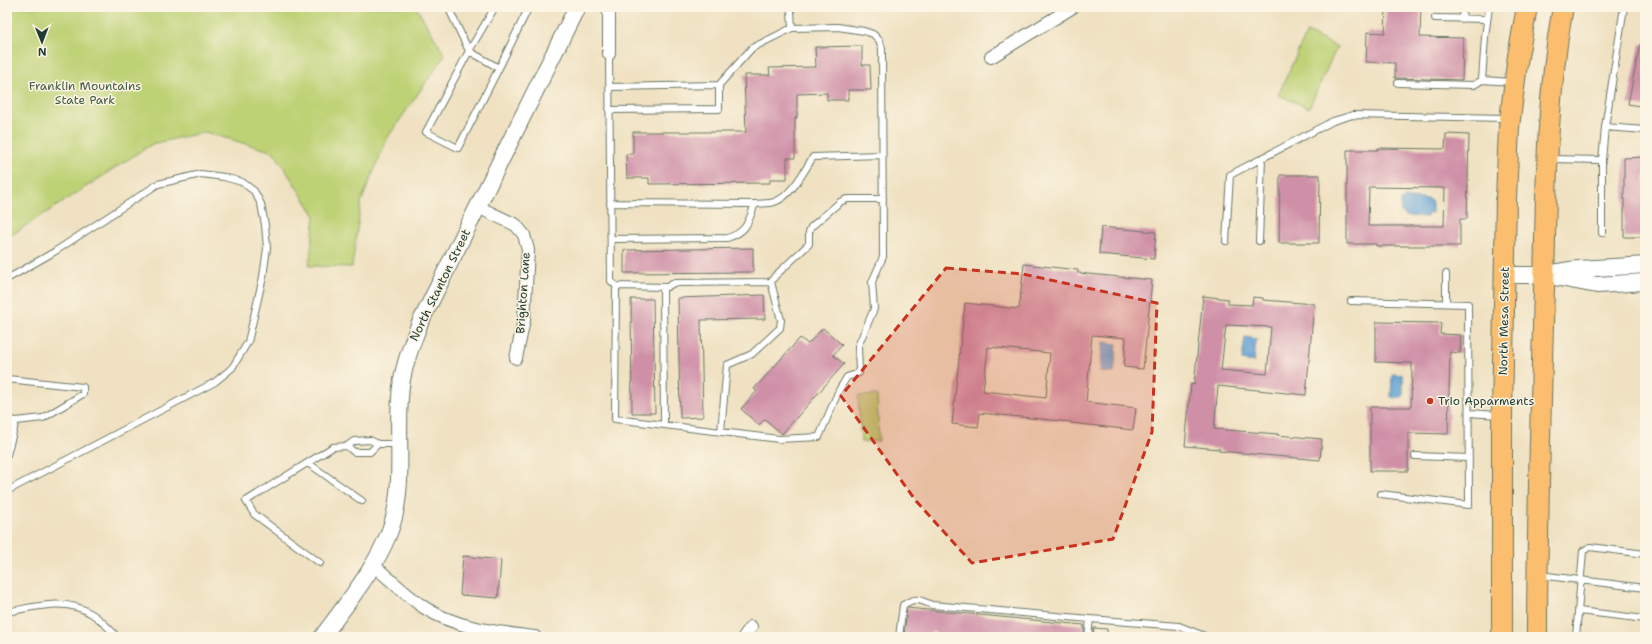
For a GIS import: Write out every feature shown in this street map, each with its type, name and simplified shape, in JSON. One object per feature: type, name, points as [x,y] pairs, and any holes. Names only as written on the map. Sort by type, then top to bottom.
[{"type":"main road","name":"North Mesa Street","points":[[1502,637],[1502,415],[1504,275],[1510,118],[1527,7]]},
{"type":"main road","points":[[1537,637],[1547,159],[1552,86],[1563,7]]},
{"type":"street","name":"North Stanton Street","points":[[322,637],[373,565],[387,540],[395,514],[399,482],[400,398],[402,377],[408,353],[419,325],[577,7]]},
{"type":"street","points":[[608,54],[609,7]]},
{"type":"street","points":[[991,57],[1073,7]]},
{"type":"street","name":"Brighton Lane","points":[[478,207],[516,225],[524,236],[528,250],[524,320],[516,358]]},
{"type":"street","points":[[1544,275],[1564,270],[1645,265]]},
{"type":"street","points":[[1504,275],[1544,275],[1597,285],[1645,282]]},
{"type":"street","points":[[373,565],[425,608],[451,621],[482,633],[535,637]]},
{"type":"street","points":[[744,637],[751,626]]},
{"type":"lane","points":[[448,7],[469,51],[499,68]]},
{"type":"lane","points":[[494,7],[426,132],[458,148],[529,7]]},
{"type":"lane","points":[[789,7],[791,11],[792,28]]},
{"type":"lane","points":[[1462,18],[1463,7]]},
{"type":"lane","points":[[1482,80],[1489,7]]},
{"type":"lane","points":[[1602,233],[1602,160],[1605,126],[1624,7]]},
{"type":"lane","points":[[1435,18],[1488,19]]},
{"type":"lane","points":[[609,110],[719,109],[719,85],[752,48],[792,28],[838,27],[864,31],[873,34],[879,40],[882,48],[883,257],[872,282],[874,309],[858,346],[859,372],[847,377],[819,436],[779,439],[615,419],[616,286]]},
{"type":"lane","points":[[608,54],[611,281],[616,286],[663,287],[674,283],[771,282]]},
{"type":"lane","points":[[1398,83],[1474,85],[1482,80],[1515,83]]},
{"type":"lane","points":[[609,87],[719,85]]},
{"type":"lane","points":[[1226,241],[1230,175],[1333,121],[1353,115],[1510,118]]},
{"type":"lane","points":[[1605,126],[1645,130]]},
{"type":"lane","points":[[610,204],[755,204],[775,202],[786,194],[796,183],[813,157],[882,156]]},
{"type":"lane","points":[[1259,241],[1262,158]]},
{"type":"lane","points":[[1547,159],[1602,160]]},
{"type":"lane","points":[[7,279],[54,252],[158,184],[201,174],[224,177],[242,182],[254,191],[261,204],[265,224],[267,248],[263,277],[248,342],[232,368],[215,382],[7,491]]},
{"type":"lane","points":[[721,432],[727,365],[752,354],[780,328],[781,320],[771,282],[775,276],[809,244],[809,232],[811,227],[840,202],[847,199],[883,199]]},
{"type":"lane","points":[[611,239],[727,238],[737,235],[746,228],[755,204]]},
{"type":"lane","points":[[1446,274],[1446,303]]},
{"type":"lane","points":[[663,287],[664,425]]},
{"type":"lane","points":[[1351,301],[1468,304],[1469,505],[1381,494]]},
{"type":"lane","points":[[7,379],[83,387],[83,394],[43,418],[16,421],[7,418]]},
{"type":"lane","points":[[1468,413],[1502,415]]},
{"type":"lane","points":[[7,455],[16,421]]},
{"type":"lane","points":[[320,563],[254,514],[246,501],[333,447],[347,446],[354,440],[370,440],[378,444],[399,444]]},
{"type":"lane","points":[[347,446],[354,452],[370,452],[378,444]]},
{"type":"lane","points":[[1415,456],[1469,458]]},
{"type":"lane","points":[[308,463],[362,501]]},
{"type":"lane","points":[[1576,637],[1582,580],[1583,551],[1590,547],[1645,554]]},
{"type":"lane","points":[[1538,575],[1645,588]]},
{"type":"lane","points":[[899,637],[903,605],[917,598],[932,605],[1179,626],[1207,637]]},
{"type":"lane","points":[[7,612],[46,604],[68,605],[91,614],[117,637]]},
{"type":"lane","points":[[1579,611],[1645,620]]},
{"type":"lane","points":[[1088,637],[1090,619]]},
{"type":"highlighted area","points":[[946,268],[1023,274],[1157,303],[1152,432],[1113,539],[972,563],[916,501],[841,396]]},
{"type":"green space","name":"Franklin Mountains State Park","points":[[7,7],[416,7],[445,55],[388,137],[361,202],[352,267],[309,266],[315,216],[274,152],[205,132],[152,144],[7,238]]},
{"type":"green space","points":[[1307,32],[1337,47],[1309,108],[1278,95]]},
{"type":"green space","points":[[877,395],[879,441],[861,442],[858,396]]},
{"type":"water","points":[[1405,198],[1428,199],[1432,202],[1432,213],[1428,214],[1427,217],[1405,216],[1404,213],[1401,212],[1401,201]]},
{"type":"water","points":[[1245,337],[1256,339],[1254,362],[1242,360]]},
{"type":"water","points":[[1103,342],[1117,344],[1114,373],[1100,372]]},
{"type":"water","points":[[1392,374],[1403,375],[1403,396],[1400,398],[1391,397]]},
{"type":"building","points":[[1386,7],[1421,7],[1420,37],[1463,38],[1462,80],[1395,78],[1395,63],[1366,62],[1367,32],[1385,33]]},
{"type":"building","points":[[1640,44],[1645,45],[1645,107],[1628,104]]},
{"type":"building","points":[[862,46],[862,65],[870,65],[871,90],[848,90],[848,100],[827,100],[827,93],[797,94],[797,118],[795,118],[795,158],[787,158],[787,179],[770,179],[770,183],[649,184],[649,178],[627,178],[626,154],[633,154],[633,132],[746,132],[744,75],[770,75],[769,68],[816,67],[815,47]]},
{"type":"building","points":[[1446,134],[1469,135],[1467,219],[1460,219],[1460,246],[1376,246],[1376,244],[1347,244],[1347,150],[1378,150],[1378,148],[1445,149]],"holes":[[[1369,187],[1445,188],[1444,226],[1368,226]]]},
{"type":"building","points":[[1645,157],[1645,237],[1624,237],[1624,158]]},
{"type":"building","points":[[1280,175],[1320,175],[1319,243],[1279,243]]},
{"type":"building","points":[[1101,227],[1156,232],[1154,259],[1099,254]]},
{"type":"building","points":[[753,248],[753,272],[624,273],[624,250]]},
{"type":"building","points":[[1024,264],[1078,270],[1078,273],[1152,280],[1143,369],[1124,367],[1126,338],[1092,335],[1086,402],[1136,408],[1133,430],[980,413],[978,427],[952,424],[965,303],[1019,309]],"holes":[[[988,347],[1050,353],[1046,398],[983,391]]]},
{"type":"building","points":[[764,295],[765,319],[701,320],[703,417],[680,418],[678,298]]},
{"type":"building","points":[[1203,296],[1228,299],[1228,304],[1252,305],[1253,297],[1263,298],[1263,300],[1314,304],[1306,395],[1218,386],[1214,429],[1322,439],[1320,460],[1219,451],[1220,449],[1185,446],[1191,384],[1194,385]],"holes":[[[1226,325],[1271,327],[1267,374],[1221,370]]]},
{"type":"building","points":[[631,299],[653,299],[655,413],[632,413]]},
{"type":"building","name":"Trio Apparments","points":[[1376,322],[1441,323],[1440,334],[1461,335],[1460,353],[1450,352],[1448,434],[1408,433],[1408,471],[1370,471],[1370,407],[1411,407],[1412,363],[1376,362]]},
{"type":"building","points":[[823,328],[842,345],[833,355],[844,364],[782,434],[765,419],[759,425],[741,409],[757,391],[754,389],[800,338],[808,344]]},
{"type":"building","points":[[463,556],[501,560],[498,598],[460,595]]},
{"type":"building","points":[[907,608],[1084,625],[1084,637],[957,637],[938,635],[934,632],[930,633],[929,637],[904,637]]},
{"type":"building","points":[[1094,628],[1107,629],[1107,637],[1093,637]]},
{"type":"place","name":"Trio Apparments","points":[[1430,401]]}]
